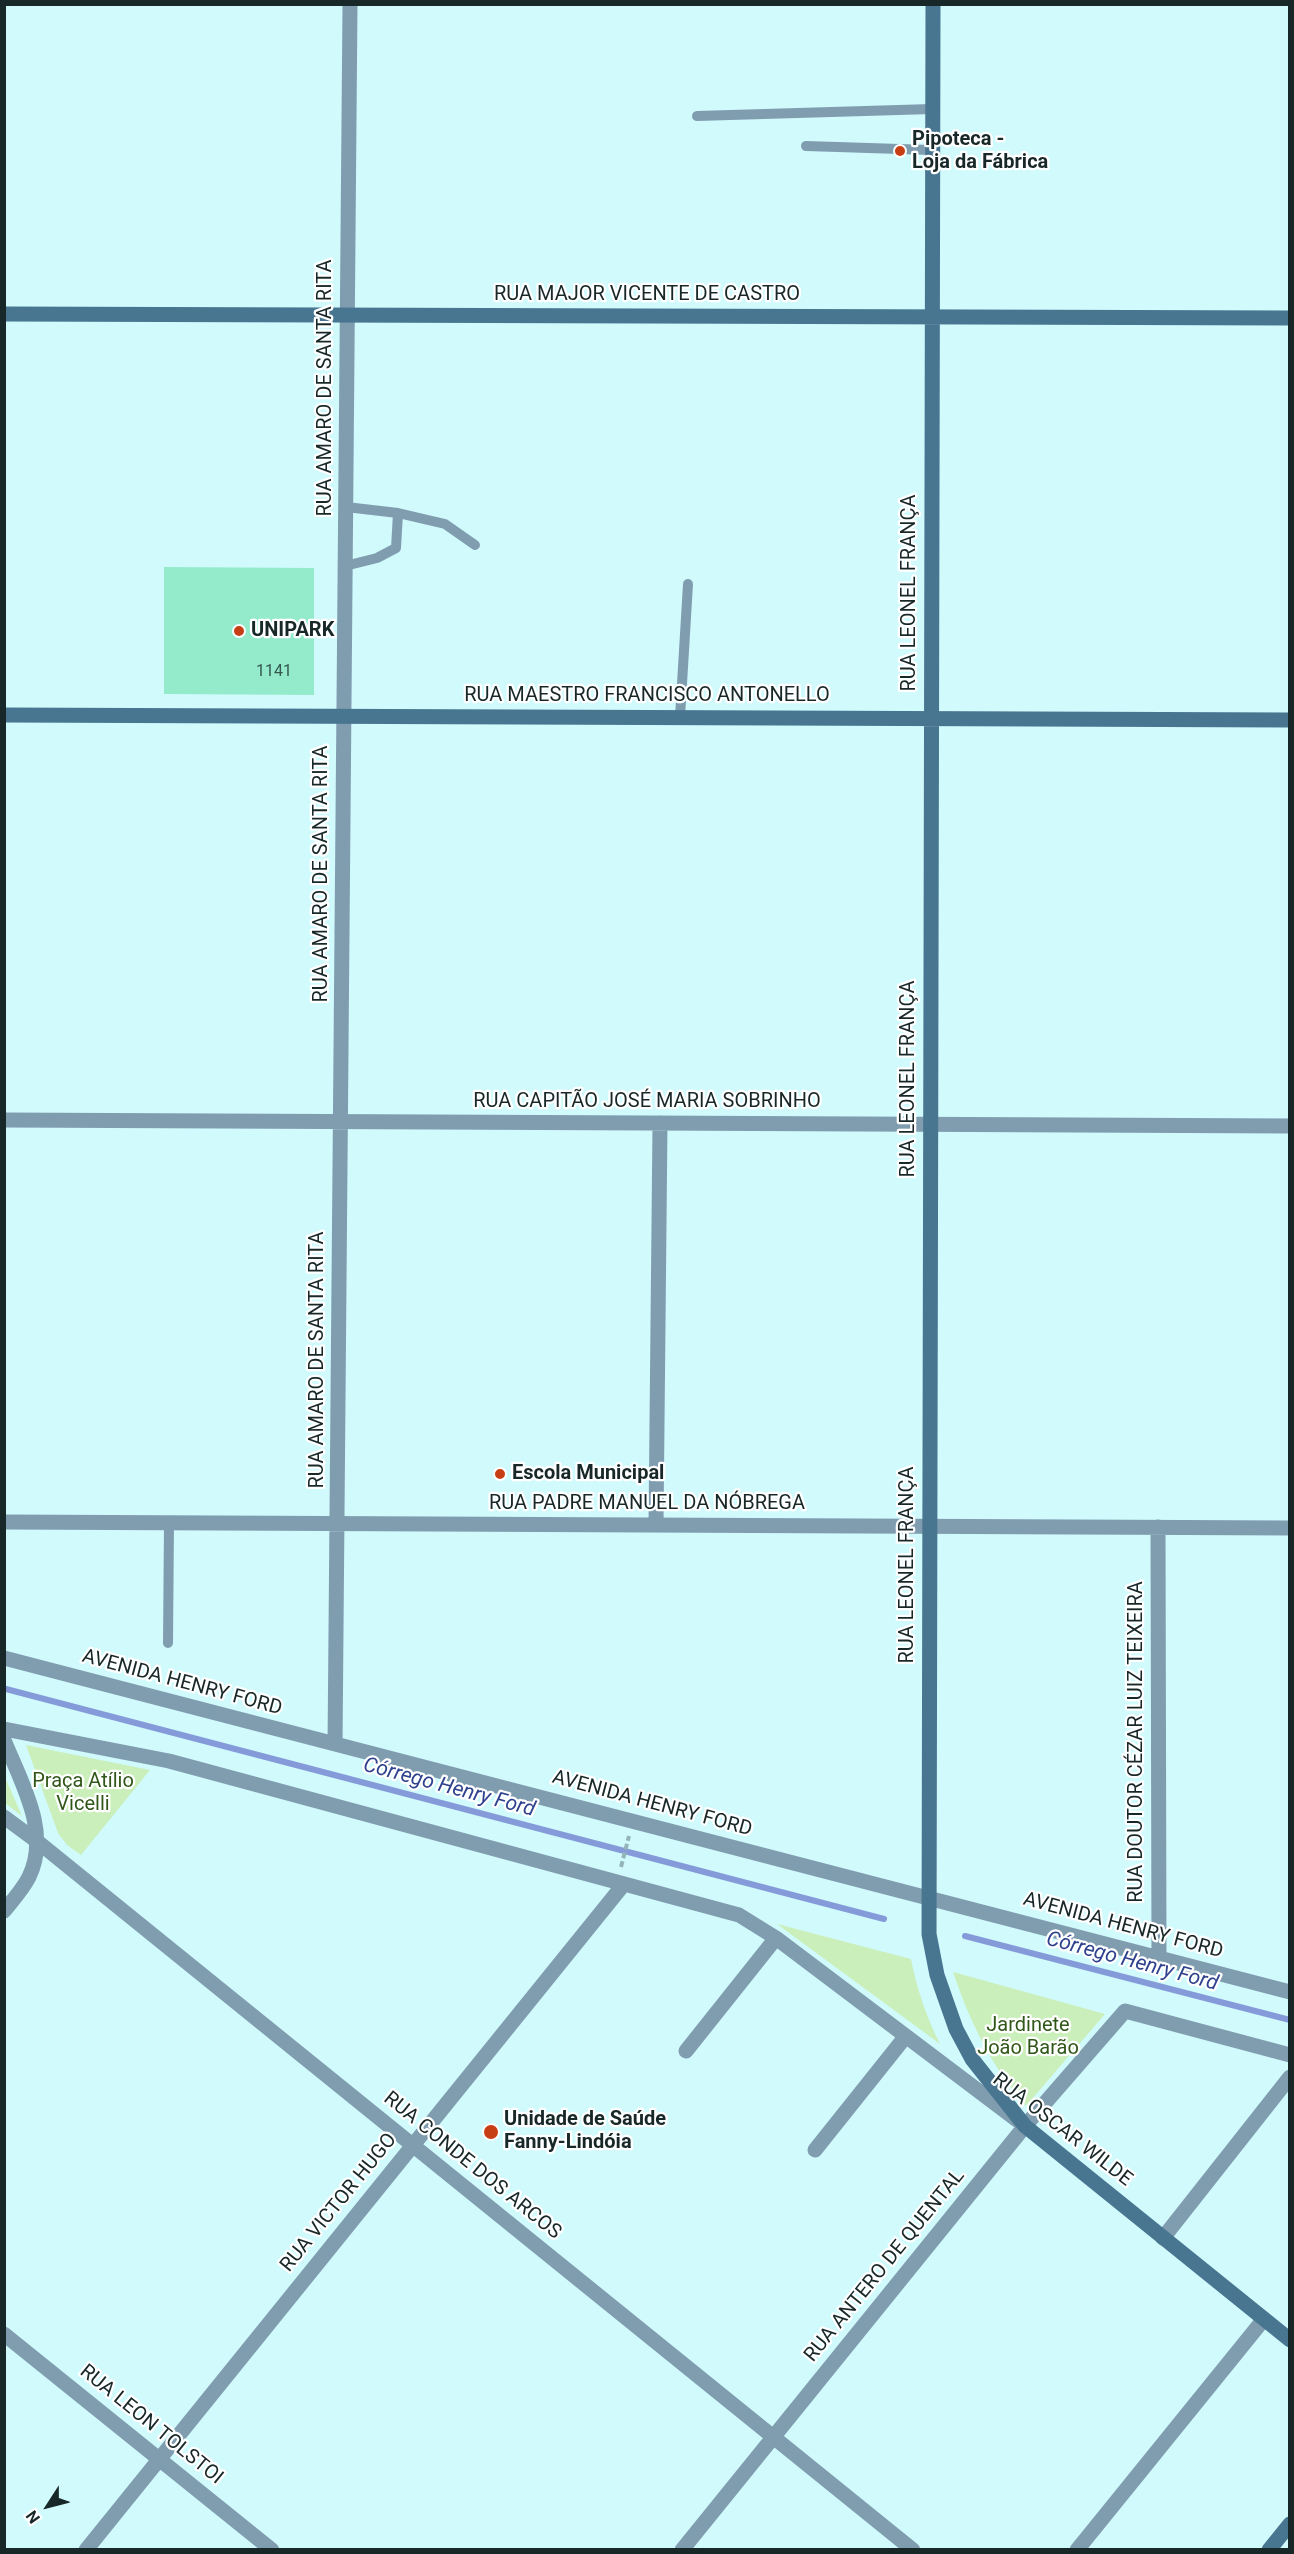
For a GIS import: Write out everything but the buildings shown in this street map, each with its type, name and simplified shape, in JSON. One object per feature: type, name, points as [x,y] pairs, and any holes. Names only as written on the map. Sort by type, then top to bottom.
[{"type":"street","name":"RUA AMARO DE SANTA RITA","points":[[335,1744],[350,4]]},
{"type":"street","name":"RUA LEONEL FRANÇA","points":[[933,4],[929,1934],[944,1998],[956,2029],[972,2059],[1025,2126]]},
{"type":"street","name":"RUA MAJOR VICENTE DE CASTRO","points":[[4,314],[1290,318]]},
{"type":"street","name":"RUA MAESTRO FRANCISCO ANTONELLO","points":[[4,715],[1290,720]]},
{"type":"street","name":"RUA CAPITÃO JOSÉ MARIA SOBRINHO","points":[[4,1120],[1290,1126]]},
{"type":"street","points":[[656,1524],[660,1123]]},
{"type":"street","name":"RUA PADRE MANUEL DA NÓBREGA","points":[[4,1522],[1290,1527]]},
{"type":"street","name":"RUA DOUTOR CÉZAR LUIZ TEIXEIRA","points":[[1158,1527],[1159,1958]]},
{"type":"street","name":"AVENIDA HENRY FORD","points":[[4,1658],[1290,1992]]},
{"type":"street","points":[[4,1729],[169,1761],[627,1878],[722,1909],[754,1923],[776,1938],[686,2050]]},
{"type":"street","points":[[4,1740],[29,1802],[38,1842],[29,1877],[4,1911]]},
{"type":"street","name":"RUA CONDE DOS ARCOS","points":[[4,1818],[38,1842],[913,2550]]},
{"type":"street","name":"RUA VICTOR HUGO","points":[[86,2550],[627,1878]]},
{"type":"street","name":"RUA OSCAR WILDE","points":[[776,1938],[1025,2126],[1290,2340]]},
{"type":"street","name":"RUA ANTERO DE QUENTAL","points":[[682,2550],[1025,2126],[1125,2011],[1290,2055]]},
{"type":"street","points":[[815,2150],[906,2036]]},
{"type":"street","points":[[1163,2238],[1290,2077]]},
{"type":"street","points":[[1077,2550],[1264,2319]]},
{"type":"street","name":"RUA LEON TOLSTOI","points":[[4,2334],[272,2550]]},
{"type":"street","points":[[1269,2550],[1290,2524]]},
{"type":"lane","points":[[697,116],[932,109]]},
{"type":"lane","points":[[806,146],[932,150]]},
{"type":"lane","points":[[346,507],[398,513],[445,524],[475,545]]},
{"type":"lane","points":[[345,566],[377,558],[396,548],[398,513]]},
{"type":"lane","points":[[680,717],[688,584]]},
{"type":"lane","points":[[168,1643],[169,1522]]},
{"type":"path","points":[[619,1833],[629,1835],[620,1870],[627,1878]]},
{"type":"green space","name":"Praça Atílio Vicelli","points":[[26,1745],[150,1770],[81,1855],[67,1845],[58,1833]]},
{"type":"green space","name":"Praça Atílio Vicelli","points":[[5,1777],[22,1816],[5,1803]]},
{"type":"green space","name":"Jardinete João Barão","points":[[777,1924],[911,1959],[930,2023],[940,2044]]},
{"type":"green space","name":"Jardinete João Barão","points":[[953,1972],[1105,2014],[1026,2106],[1002,2075],[983,2043]]},
{"type":"waterway","name":"Córrego Henry Ford","points":[[6,1689],[884,1919]]},
{"type":"waterway","name":"Córrego Henry Ford","points":[[965,1936],[1290,2020]]},
{"type":"place","name":"Pipoteca - Loja da Fábrica","points":[[900,151]]},
{"type":"place","name":"UNIPARK","points":[[239,631]]},
{"type":"place","name":"Escola Municipal","points":[[500,1474]]},
{"type":"place","name":"Unidade de Saúde Fanny-Lindóia","points":[[491,2132]]}]
